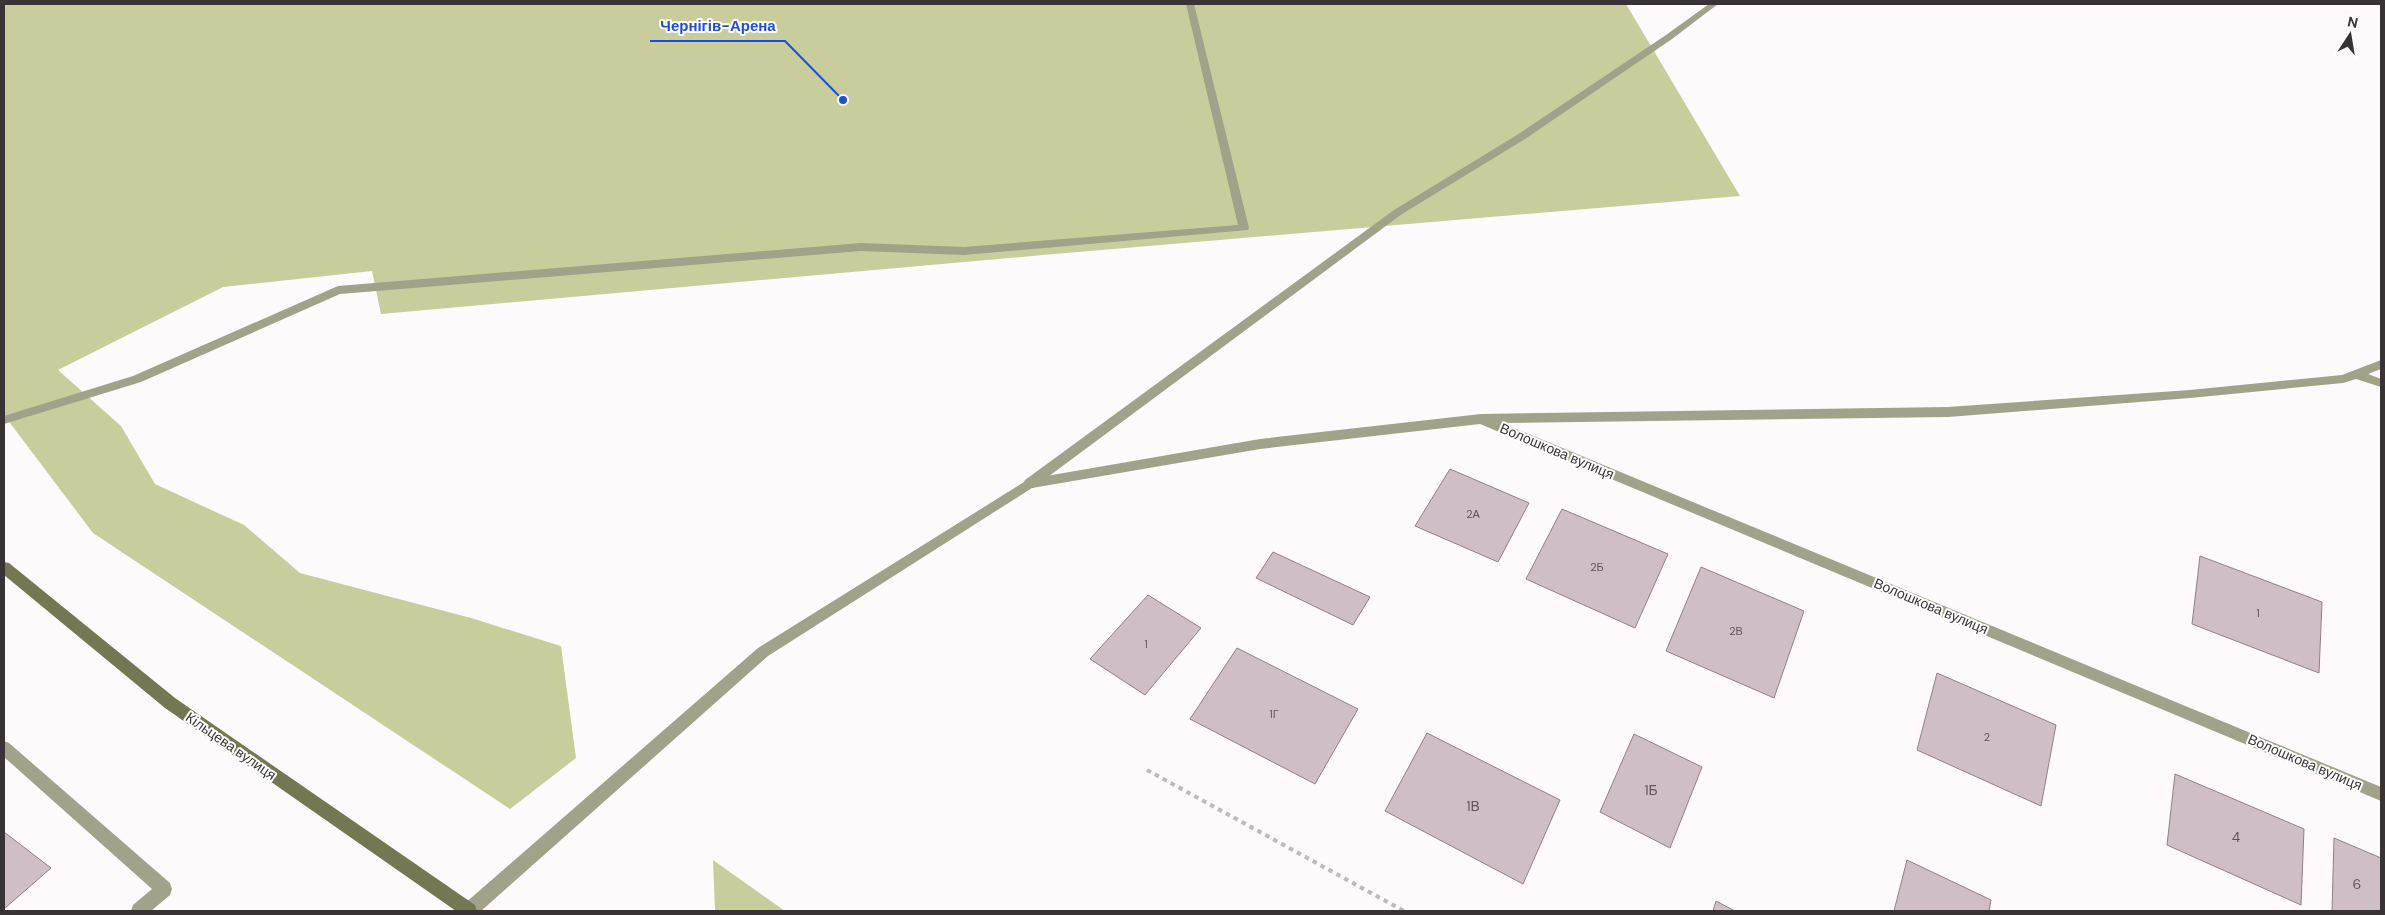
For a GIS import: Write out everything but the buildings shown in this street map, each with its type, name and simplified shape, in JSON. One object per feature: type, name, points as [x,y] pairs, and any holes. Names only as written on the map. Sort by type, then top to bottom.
[{"type":"main road","name":"Кільцева вулиця","points":[[4,567],[170,704],[469,911]]},
{"type":"street","points":[[4,420],[137,379],[338,290],[861,247],[964,251],[1244,228],[1190,4]]},
{"type":"street","points":[[469,911],[763,652],[1029,484],[1266,307],[1398,212],[1521,137],[1669,37],[1714,4]]},
{"type":"street","points":[[1029,484],[1260,444],[1480,419],[1948,412],[2190,394],[2343,379],[2381,364]]},
{"type":"street","points":[[2356,374],[2381,382]]},
{"type":"street","name":"Волошкова вулиця","points":[[1480,419],[2381,794]]},
{"type":"street","points":[[4,748],[164,889],[139,911]]},
{"type":"path","points":[[1147,770],[1404,911]]},
{"type":"green space","points":[[4,4],[1626,4],[1740,196],[1043,255],[381,314],[372,271],[223,287],[58,370],[121,426],[155,484],[244,525],[300,573],[471,618],[561,646],[576,758],[510,809],[93,533],[4,415]]},
{"type":"green space","points":[[713,860],[785,911],[715,911]]},
{"type":"place","name":"Чернігів-Арена","points":[[843,100]]}]
